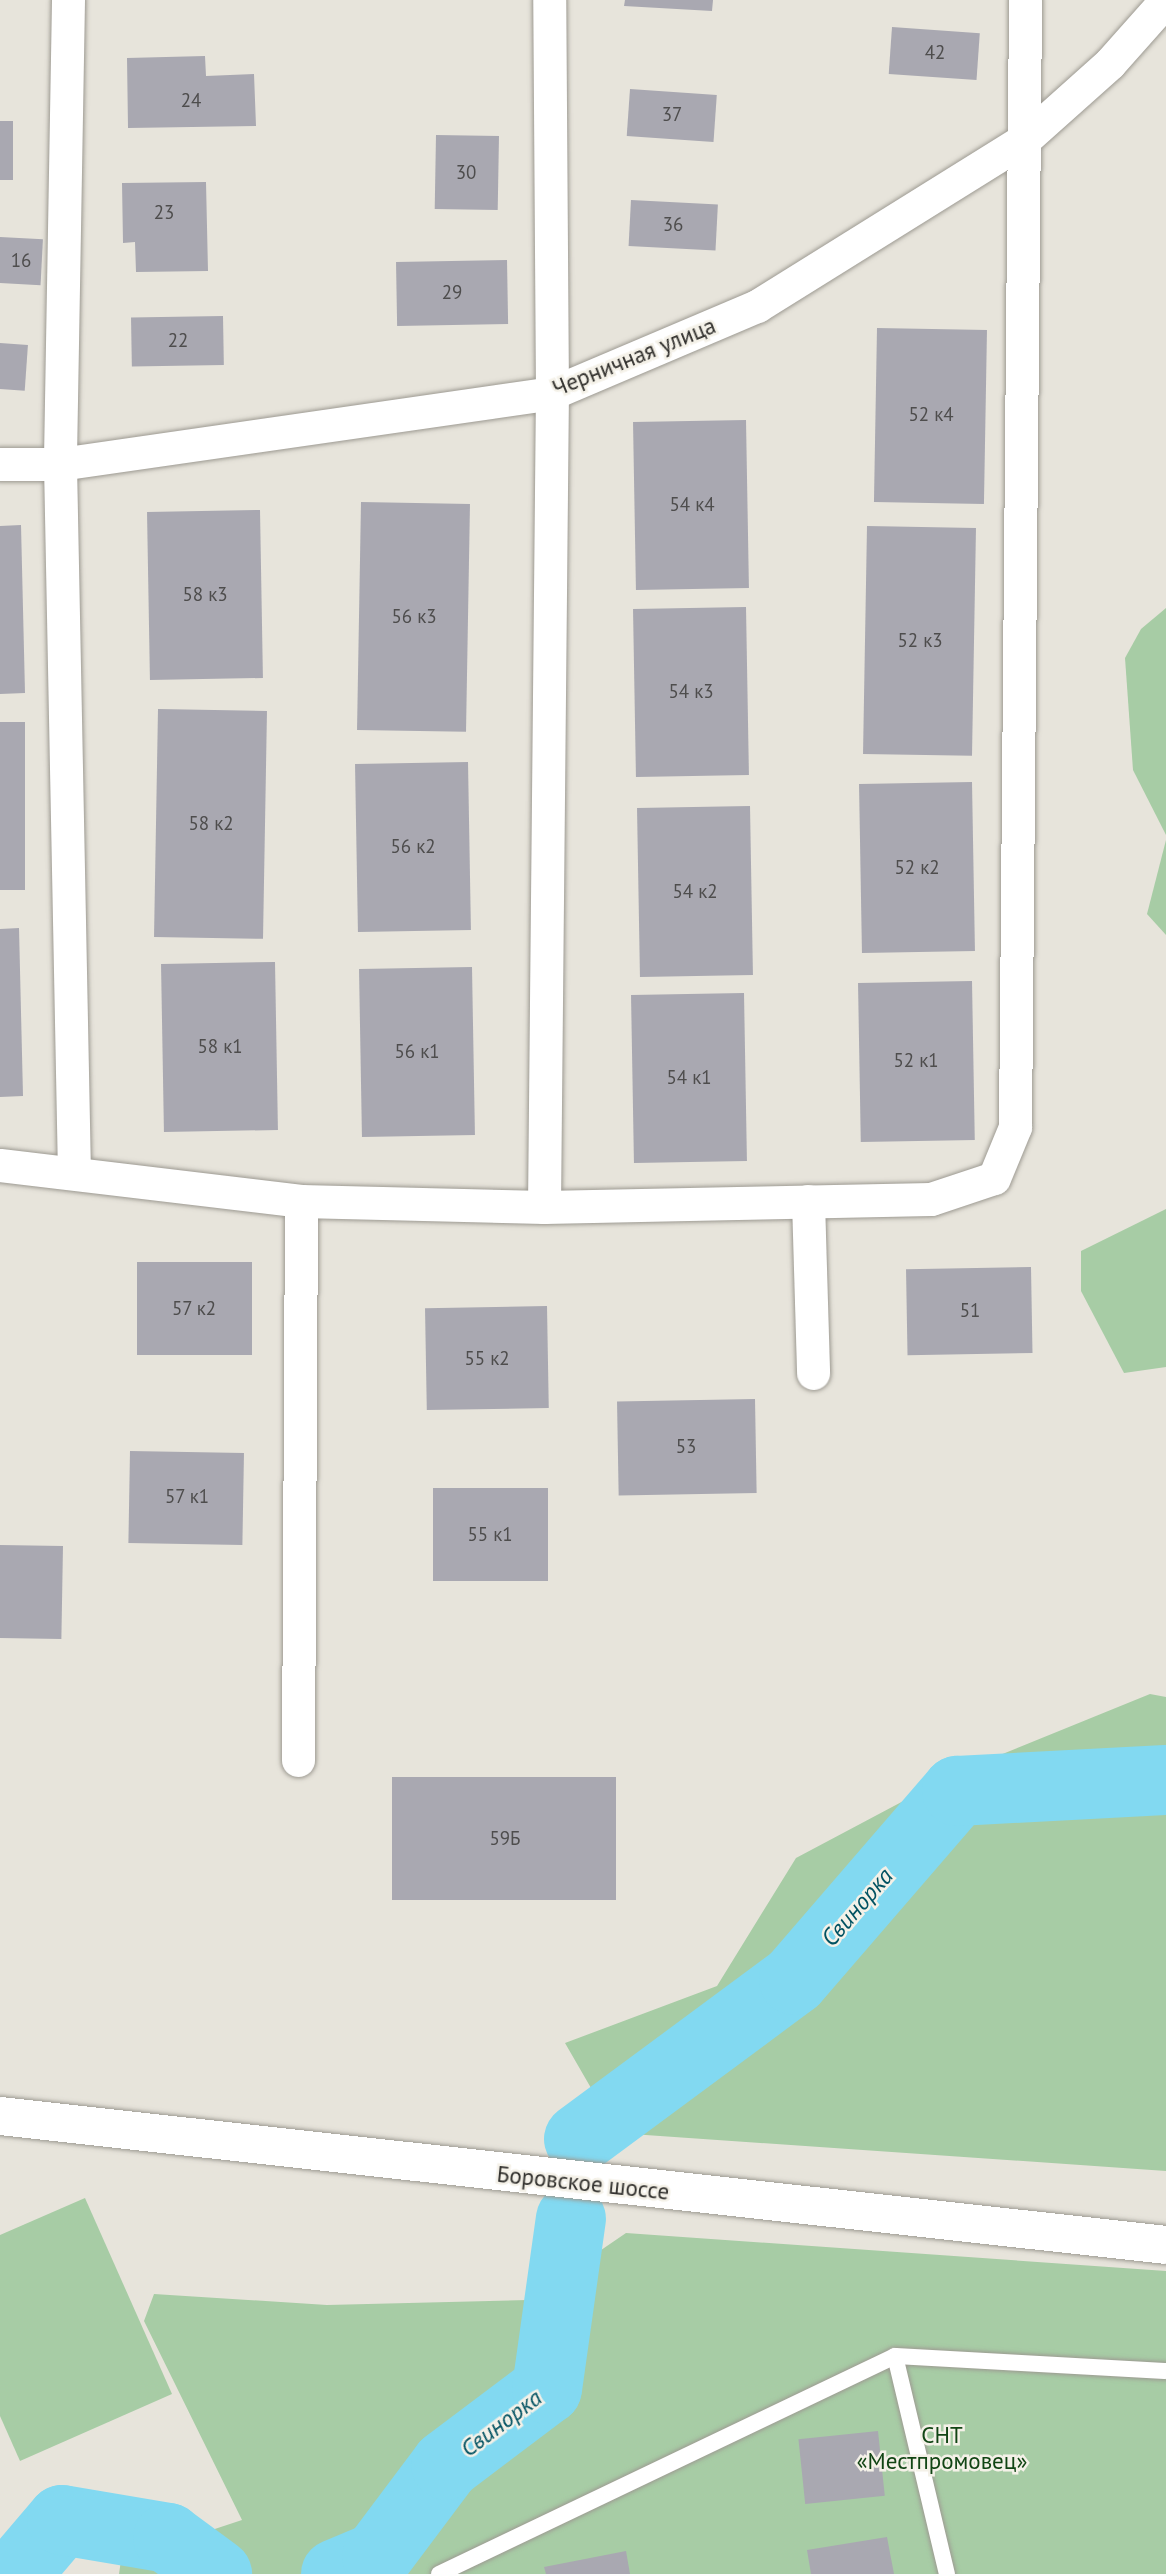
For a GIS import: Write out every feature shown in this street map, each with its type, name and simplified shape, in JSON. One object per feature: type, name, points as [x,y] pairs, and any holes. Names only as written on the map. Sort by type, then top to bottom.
[{"type":"main road","name":"Боровское шоссе","points":[[0,2116],[1166,2245]]},
{"type":"street","points":[[68,0],[60,464],[74,1173]]},
{"type":"street","points":[[544,1207],[552,393],[549,0]]},
{"type":"street","points":[[0,1165],[301,1201],[544,1207],[931,1199],[967,1191],[994,1178],[1015,1127],[1025,0]]},
{"type":"street","name":"Черничная улица","points":[[0,464],[60,464],[552,393],[757,306],[1024,140],[1110,63],[1166,0]]},
{"type":"street","points":[[298,1760],[301,1201]]},
{"type":"street","points":[[808,1201],[813,1373]]},
{"type":"lane","points":[[439,2574],[894,2356],[1166,2371]]},
{"type":"lane","points":[[894,2356],[947,2574]]},
{"type":"green space","points":[[1166,608],[1166,835],[1133,770],[1125,658],[1141,629]]},
{"type":"green space","points":[[1166,840],[1166,935],[1147,914]]},
{"type":"green space","points":[[1166,1209],[1166,1367],[1124,1373],[1081,1291],[1081,1251]]},
{"type":"green space","points":[[1150,1694],[1166,1697],[1166,2171],[617,2133],[565,2043],[717,1986],[796,1858],[958,1772]]},
{"type":"green space","points":[[85,2198],[172,2394],[20,2461],[0,2416],[0,2235]]},
{"type":"green space","name":"СНТ «Местпромовец»","points":[[626,2233],[1166,2271],[1166,2574],[119,2574],[121,2560],[242,2520],[144,2321],[154,2294],[327,2305],[528,2300]]},
{"type":"building","points":[[625,0],[713,0],[712,11],[624,6]]},
{"type":"building","points":[[892,27],[980,33],[977,80],[889,74]]},
{"type":"building","points":[[205,56],[206,76],[254,74],[256,126],[128,128],[127,58]]},
{"type":"building","points":[[630,89],[717,95],[714,142],[627,136]]},
{"type":"building","points":[[0,121],[13,121],[13,180],[0,180]]},
{"type":"building","points":[[436,135],[499,136],[498,210],[435,209]]},
{"type":"building","points":[[206,182],[208,271],[136,272],[135,242],[123,243],[122,183]]},
{"type":"building","points":[[631,200],[718,205],[715,250],[629,246]]},
{"type":"building","points":[[0,237],[43,239],[41,285],[0,283]]},
{"type":"building","points":[[507,260],[508,324],[397,326],[396,262]]},
{"type":"building","points":[[223,316],[224,365],[132,367],[131,318]]},
{"type":"building","points":[[877,328],[987,330],[984,504],[874,502]]},
{"type":"building","points":[[0,343],[28,345],[25,391],[0,389]]},
{"type":"building","points":[[746,420],[749,588],[636,590],[633,422]]},
{"type":"building","points":[[361,502],[470,504],[466,732],[357,730]]},
{"type":"building","points":[[260,510],[263,678],[150,680],[147,512]]},
{"type":"building","points":[[21,525],[25,693],[0,694],[0,526]]},
{"type":"building","points":[[867,526],[976,528],[972,756],[863,754]]},
{"type":"building","points":[[746,607],[749,775],[636,777],[633,609]]},
{"type":"building","points":[[158,709],[267,711],[263,939],[154,937]]},
{"type":"building","points":[[0,722],[25,722],[25,890],[0,890]]},
{"type":"building","points":[[468,762],[471,930],[358,932],[355,764]]},
{"type":"building","points":[[972,782],[975,951],[862,953],[859,784]]},
{"type":"building","points":[[750,806],[753,975],[640,977],[637,808]]},
{"type":"building","points":[[19,928],[23,1096],[0,1097],[0,929]]},
{"type":"building","points":[[275,962],[278,1130],[164,1132],[161,964]]},
{"type":"building","points":[[472,967],[475,1135],[362,1137],[359,969]]},
{"type":"building","points":[[972,981],[975,1140],[861,1142],[858,983]]},
{"type":"building","points":[[744,993],[747,1161],[634,1163],[631,995]]},
{"type":"building","points":[[137,1262],[252,1262],[252,1355],[137,1355]]},
{"type":"building","points":[[1031,1267],[1033,1353],[908,1355],[906,1269]]},
{"type":"building","points":[[547,1306],[549,1408],[427,1410],[425,1308]]},
{"type":"building","points":[[755,1399],[757,1493],[619,1495],[617,1401]]},
{"type":"building","points":[[130,1451],[244,1453],[242,1545],[128,1543]]},
{"type":"building","points":[[433,1488],[548,1488],[548,1581],[433,1581]]},
{"type":"building","points":[[0,1545],[63,1546],[61,1639],[0,1638]]},
{"type":"building","points":[[392,1777],[616,1777],[616,1900],[392,1900]]},
{"type":"building","points":[[878,2431],[885,2496],[805,2504],[798,2439]]},
{"type":"building","points":[[887,2537],[894,2574],[811,2574],[807,2550]]},
{"type":"building","points":[[626,2551],[630,2574],[546,2574],[544,2567]]},
{"type":"waterway","name":"Свинорка","points":[[579,2139],[794,1980],[957,1791],[1166,1780]]},
{"type":"waterway","name":"Свинорка","points":[[336,2574],[377,2557],[446,2465],[547,2389],[571,2219]]},
{"type":"waterway","name":"Свинорка","points":[[16,2574],[62,2520],[168,2538],[217,2574]]}]
